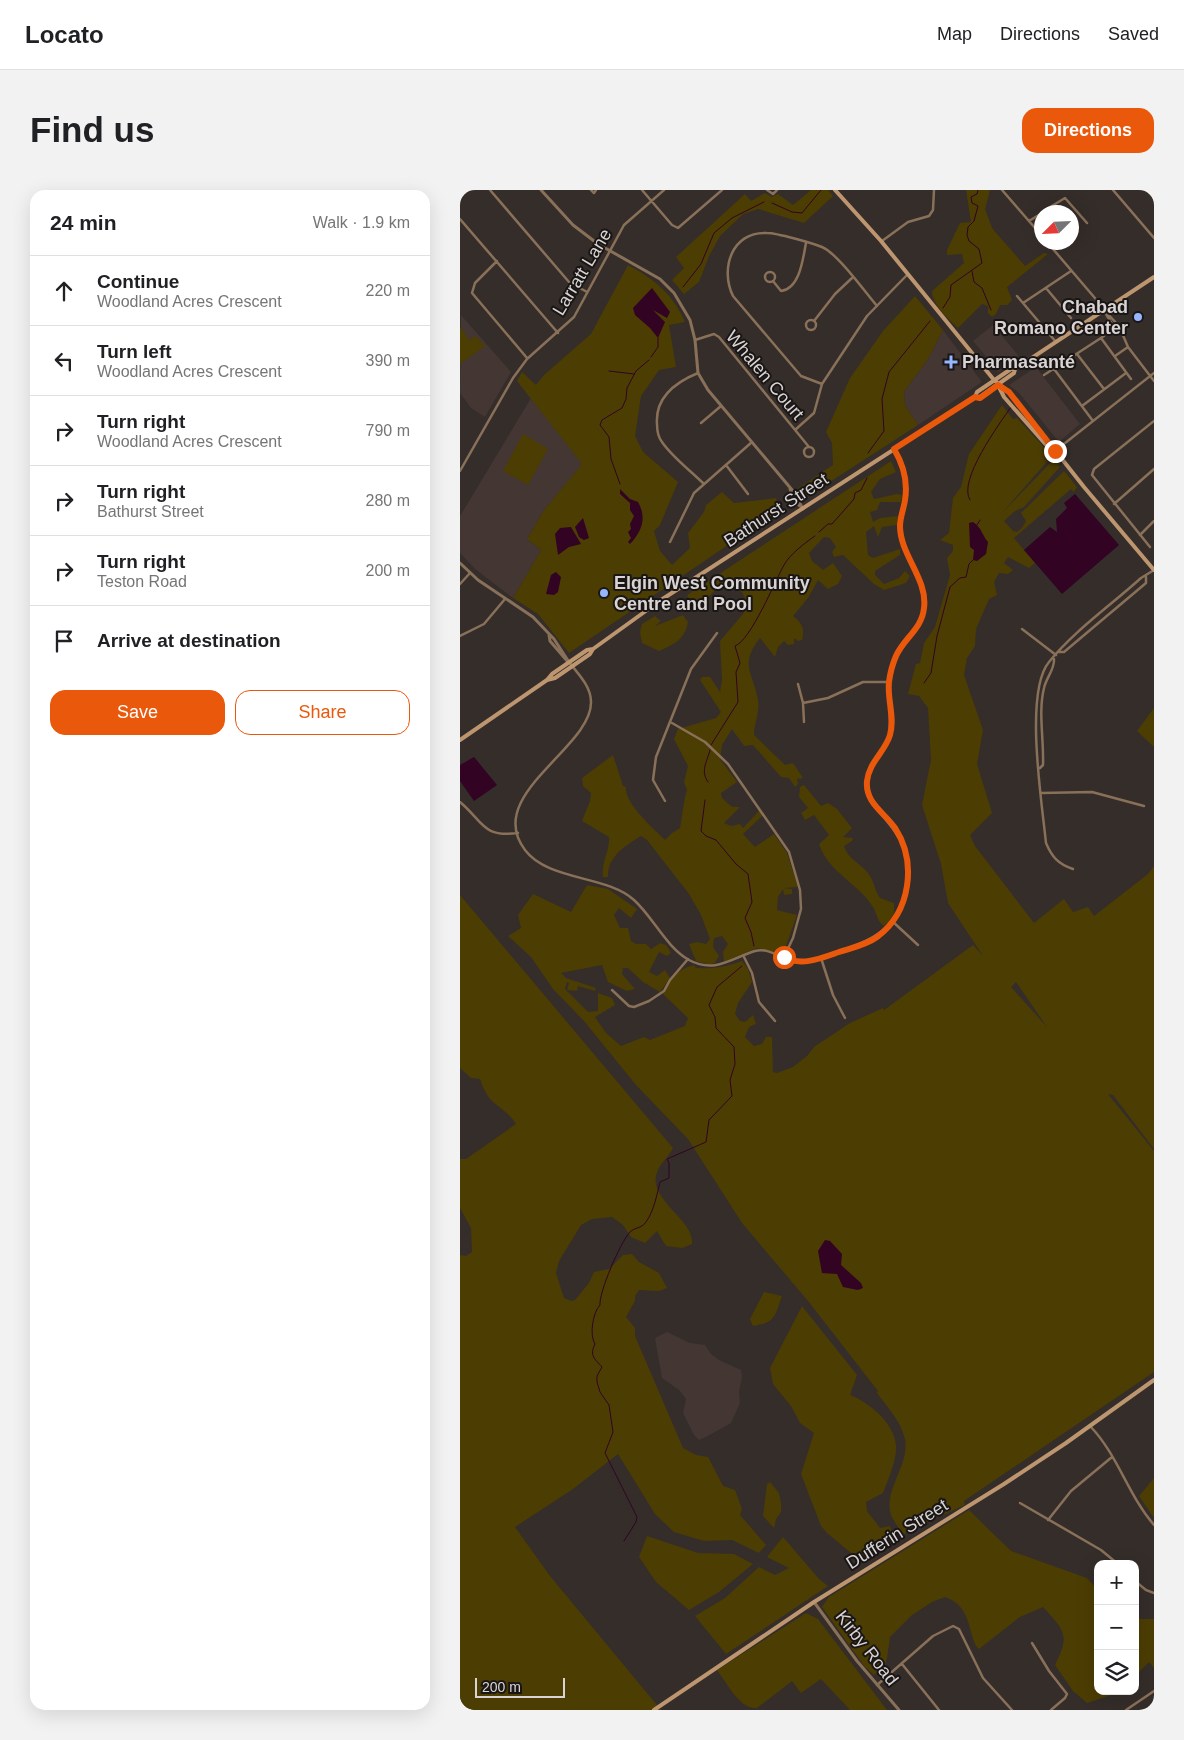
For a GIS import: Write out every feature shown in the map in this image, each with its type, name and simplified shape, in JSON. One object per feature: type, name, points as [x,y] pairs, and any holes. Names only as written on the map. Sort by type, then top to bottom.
[{"type":"main road","points":[[835,190],[994,380],[1004,397],[1048,447],[1054,449],[1154,570]]},
{"type":"main road","name":"Bathurst Street","points":[[460,740],[661,600],[975,397],[977,392],[994,380],[1056,342],[1154,277]]},
{"type":"main road","name":"Bathurst Street","points":[[975,397],[980,398],[998,385],[1014,373],[1015,368]]},
{"type":"main road","name":"Dufferin Street","points":[[654,1710],[814,1602],[1004,1484],[1154,1380]]},
{"type":"street","points":[[490,190],[569,282],[587,292]]},
{"type":"street","points":[[541,190],[573,226],[610,250],[660,278],[674,293],[690,320],[695,340],[698,373],[708,390],[800,501],[803,508]]},
{"type":"street","points":[[591,190],[594,193],[596,190]]},
{"type":"street","points":[[642,190],[672,225],[678,228],[722,190]]},
{"type":"street","name":"Larratt Lane","points":[[460,471],[513,378],[528,358],[574,317],[624,225],[664,190]]},
{"type":"street","points":[[767,190],[773,194],[776,190]]},
{"type":"street","points":[[880,242],[908,222],[929,216],[933,210],[934,190]]},
{"type":"street","points":[[1002,190],[1034,227]]},
{"type":"street","points":[[1114,190],[1154,238]]},
{"type":"street","points":[[1055,205],[1066,198],[1072,205]]},
{"type":"street","points":[[1079,213],[1087,223]]},
{"type":"street","points":[[460,219],[558,333]]},
{"type":"street","points":[[1029,222],[1034,219]]},
{"type":"street","points":[[822,384],[802,376],[733,296],[726,274],[731,252],[739,242],[752,235],[767,233],[823,247],[833,254],[877,306]]},
{"type":"street","points":[[773,281],[781,291],[791,287],[796,280],[806,243]]},
{"type":"street","points":[[1053,250],[1119,326],[1128,347],[1154,381]]},
{"type":"street","points":[[497,261],[479,278],[472,287],[472,293],[528,358]]},
{"type":"street","points":[[1023,304],[1070,271]]},
{"type":"street","points":[[795,430],[814,413],[822,384],[867,316],[907,275]]},
{"type":"street","points":[[814,321],[835,294],[852,278]]},
{"type":"street","points":[[1046,288],[1071,318]]},
{"type":"street","points":[[1017,296],[1056,342]]},
{"type":"street","name":"Whalen Court","points":[[695,340],[714,334],[719,337],[815,453],[809,458],[804,452],[809,447]]},
{"type":"street","points":[[1044,376],[1104,336]]},
{"type":"street","points":[[1101,338],[1131,379]]},
{"type":"street","points":[[1115,356],[1128,347]]},
{"type":"street","points":[[1077,354],[1104,389]]},
{"type":"street","points":[[1054,369],[1093,421]]},
{"type":"street","points":[[698,373],[680,382],[666,394],[658,407],[656,420],[658,434],[663,444],[704,484]]},
{"type":"street","points":[[1082,406],[1126,373]]},
{"type":"street","points":[[1054,449],[1154,373]]},
{"type":"street","points":[[701,423],[721,406]]},
{"type":"street","points":[[1150,547],[1094,478],[1094,469],[1154,421]]},
{"type":"street","points":[[670,542],[690,498],[752,442]]},
{"type":"street","points":[[460,563],[470,573],[505,599],[533,617],[548,635],[550,641],[564,660],[571,664],[589,690],[590,712],[584,724],[565,749],[532,783],[518,812],[516,826],[525,850],[534,858],[554,869],[607,886],[634,899],[688,960],[705,965],[726,964],[756,951],[766,951],[798,962],[821,958],[878,936],[892,921],[902,904],[908,882],[909,860],[903,844],[894,827],[874,806],[868,795],[867,782],[868,770],[890,734],[892,705],[889,682],[896,656],[922,619],[925,606],[923,593],[902,540],[900,526],[905,498],[905,481],[894,449]]},
{"type":"street","points":[[726,465],[748,494]]},
{"type":"street","points":[[1114,504],[1154,469]]},
{"type":"street","points":[[1140,535],[1154,521]]},
{"type":"street","points":[[1073,869],[1060,864],[1050,853],[1046,843],[1035,706],[1040,680],[1049,661],[1055,657],[1061,647],[1141,578],[1146,577],[1154,570]]},
{"type":"street","points":[[460,584],[470,573]]},
{"type":"street","points":[[1059,652],[1064,652],[1146,583],[1146,577]]},
{"type":"street","points":[[460,636],[484,624],[505,599]]},
{"type":"street","points":[[1113,603],[1117,608]]},
{"type":"street","points":[[1085,627],[1089,631]]},
{"type":"street","points":[[1022,629],[1055,657]]},
{"type":"street","points":[[665,801],[653,780],[656,757],[672,723],[691,669],[717,633]]},
{"type":"street","points":[[1040,768],[1043,765],[1041,706],[1044,684],[1055,657]]},
{"type":"street","points":[[803,703],[828,698],[863,682],[889,682]]},
{"type":"street","points":[[798,684],[803,703],[804,722]]},
{"type":"street","points":[[1035,706],[1041,706]]},
{"type":"street","points":[[672,723],[705,742],[728,764],[789,852],[800,890],[801,909],[793,938],[784,957]]},
{"type":"street","points":[[1038,749],[1043,749]]},
{"type":"street","points":[[1042,793],[1092,792],[1144,806]]},
{"type":"street","points":[[460,802],[487,829],[501,836],[518,833]]},
{"type":"street","points":[[892,921],[918,945]]},
{"type":"street","points":[[744,957],[752,973],[759,1002],[775,1021]]},
{"type":"street","points":[[821,958],[833,995],[845,1018]]},
{"type":"street","points":[[612,990],[629,1006],[638,1006],[664,991],[670,980],[688,960]]},
{"type":"street","points":[[1090,1426],[1113,1456],[1143,1512],[1154,1525]]},
{"type":"street","points":[[1048,1520],[1071,1490],[1113,1456]]},
{"type":"street","points":[[1020,1503],[1101,1550],[1113,1560]]},
{"type":"street","points":[[1139,1584],[1154,1593]]},
{"type":"street","name":"Kirby Road","points":[[814,1602],[877,1685],[899,1710]]},
{"type":"street","points":[[877,1685],[933,1636],[947,1628],[956,1627],[983,1678],[1012,1710]]},
{"type":"street","points":[[1032,1643],[1049,1671],[1067,1694],[1051,1710]]},
{"type":"street","points":[[902,1664],[940,1710]]},
{"type":"street","points":[[1126,1710],[1154,1691]]},
{"type":"shaded area","points":[[811,190],[828,190],[833,196],[804,223],[758,209],[743,214],[720,236],[709,256],[699,282],[684,294],[672,280],[684,268],[676,257],[745,194],[751,201],[765,193],[772,197],[778,194],[793,205]]},
{"type":"shaded area","points":[[966,190],[990,190],[985,209],[992,228],[1025,266],[1044,253],[1048,254],[1007,287],[1012,300],[1007,305],[1000,305],[996,314],[992,317],[988,313],[988,306],[982,304],[958,328],[938,306],[932,291],[964,263],[962,254],[947,255],[947,250],[960,223],[971,222]]},
{"type":"shaded area","points":[[628,265],[646,276],[669,295],[685,322],[669,325],[676,367],[659,370],[641,396],[635,436],[643,452],[678,482],[660,525],[654,531],[660,551],[672,565],[690,548],[688,533],[704,512],[706,505],[722,492],[734,503],[776,498],[781,509],[569,653],[538,614],[513,598],[541,550],[527,539],[544,510],[582,464],[517,381],[522,372],[536,385],[544,375],[591,334]]},
{"type":"shaded area","points":[[652,288],[670,312],[667,318],[653,310],[665,322],[658,338],[635,315],[633,308]]},
{"type":"shaded area","points":[[915,296],[943,330],[928,359],[904,392],[905,405],[918,425],[808,496],[797,489],[833,465],[832,443],[826,432],[850,378],[883,331]]},
{"type":"shaded area","points":[[461,315],[511,372],[485,417],[471,408],[460,393]]},
{"type":"shaded area","points":[[993,325],[1018,355],[999,372],[973,341]]},
{"type":"shaded area","points":[[460,327],[470,340],[476,336],[485,346],[460,364]]},
{"type":"shaded area","points":[[943,330],[982,382],[918,425],[905,405],[904,392],[928,359]]},
{"type":"shaded area","points":[[1036,367],[1080,424],[1059,442],[1020,394],[1009,385]]},
{"type":"shaded area","points":[[531,398],[583,464],[544,510],[527,539],[541,550],[513,598],[475,569],[460,553],[460,516]]},
{"type":"shaded area","points":[[1002,405],[1013,419],[1017,418],[1052,456],[1002,513],[1054,459],[1060,467],[1024,507],[1015,511],[1004,521],[1013,531],[1017,532],[1026,521],[1021,513],[1064,471],[1077,487],[1074,492],[1071,489],[1014,538],[1035,563],[1029,568],[1008,557],[1004,563],[1013,570],[1008,574],[999,573],[994,582],[997,595],[989,599],[976,629],[975,646],[967,658],[964,675],[983,730],[977,764],[992,813],[970,835],[975,846],[1034,923],[1064,899],[1073,912],[1088,907],[1094,916],[1148,874],[1154,866],[1154,1149],[1113,1095],[1108,1094],[1154,1151],[1154,1372],[964,1501],[965,1505],[911,1529],[903,1535],[891,1515],[890,1506],[893,1487],[904,1458],[906,1449],[905,1439],[897,1420],[877,1393],[878,1391],[808,1301],[742,1223],[688,1139],[636,1085],[584,1021],[553,989],[531,957],[508,936],[521,928],[518,915],[533,894],[571,912],[587,885],[608,889],[637,909],[631,918],[619,908],[614,915],[620,928],[628,928],[631,941],[636,944],[646,944],[651,949],[660,943],[666,945],[671,953],[667,956],[659,952],[649,972],[657,976],[665,970],[670,978],[660,992],[643,982],[628,968],[623,968],[622,974],[635,989],[627,991],[608,982],[602,965],[561,973],[566,978],[596,988],[595,991],[578,986],[577,991],[567,990],[569,983],[567,982],[565,989],[588,1012],[598,1011],[598,993],[612,998],[615,1005],[595,1017],[606,1033],[621,1046],[644,1037],[650,1040],[685,1026],[688,1018],[663,994],[671,979],[679,972],[694,965],[696,968],[714,968],[742,961],[748,969],[752,982],[738,1003],[735,1014],[740,1021],[745,1022],[753,1015],[756,1024],[749,1027],[745,1037],[754,1046],[762,1044],[766,1037],[772,1037],[773,1072],[777,1073],[793,1067],[807,1056],[814,1047],[850,1023],[883,1008],[884,1010],[973,945],[983,956],[948,903],[941,864],[922,805],[931,760],[928,708],[919,696],[908,694],[916,664],[920,663],[924,643],[935,627],[950,575],[947,558],[953,551],[953,545],[940,540],[949,533],[953,498],[961,487],[969,454]],"holes":[[[1016,982],[1047,1027],[1011,987]]]},
{"type":"shaded area","points":[[523,434],[548,449],[528,485],[503,471]]},
{"type":"shaded area","points":[[891,461],[896,472],[880,479],[871,492],[874,499],[897,494],[902,495],[901,502],[880,502],[877,510],[870,512],[873,522],[880,518],[898,516],[897,525],[882,527],[878,537],[874,526],[866,532],[868,555],[873,558],[900,549],[900,555],[875,571],[875,575],[884,584],[899,578],[905,571],[910,576],[906,583],[884,590],[874,584],[843,555],[834,557],[832,552],[836,547],[830,538],[824,537],[809,553],[812,561],[823,570],[833,563],[842,576],[838,584],[828,589],[818,580],[808,598],[793,616],[802,626],[802,640],[798,641],[794,638],[794,644],[788,645],[784,641],[778,647],[775,657],[760,638],[750,655],[749,669],[758,700],[754,735],[785,765],[793,763],[803,778],[797,779],[798,784],[795,787],[789,778],[781,777],[753,745],[744,746],[732,729],[722,745],[720,759],[737,782],[721,793],[722,798],[732,807],[740,807],[724,823],[731,826],[740,824],[743,828],[760,810],[762,816],[743,834],[755,847],[774,834],[787,853],[798,887],[784,888],[792,889],[792,894],[784,895],[783,889],[778,897],[777,910],[797,915],[783,954],[757,948],[724,962],[723,952],[728,944],[722,936],[714,938],[713,947],[719,956],[715,963],[709,965],[696,961],[689,944],[697,942],[706,944],[710,939],[701,915],[689,894],[647,840],[641,836],[618,852],[611,863],[608,877],[603,877],[603,866],[609,837],[582,821],[591,793],[583,786],[582,778],[613,755],[623,786],[626,787],[630,800],[641,815],[665,840],[680,828],[687,790],[684,782],[688,766],[674,739],[678,729],[716,718],[721,712],[700,680],[702,677],[710,677],[720,692],[722,680],[720,641],[743,614],[748,605],[742,592],[725,585],[713,592],[702,605],[692,604],[687,595]]},
{"type":"shaded area","points":[[620,489],[630,499],[638,502],[642,513],[642,524],[638,534],[630,544],[628,542],[631,538],[628,532],[631,529],[630,524],[634,516],[630,510],[630,503],[620,494]]},
{"type":"shaded area","points":[[1075,494],[1119,545],[1062,594],[1024,550],[1050,527],[1057,532],[1056,519],[1067,508],[1064,503]]},
{"type":"shaded area","points":[[583,518],[589,538],[584,540],[579,537],[575,527]]},
{"type":"shaded area","points":[[973,522],[988,542],[986,554],[977,561],[973,560],[974,550],[970,547],[969,523]]},
{"type":"shaded area","points":[[571,527],[581,544],[569,547],[558,555],[555,534],[560,528]]},
{"type":"shaded area","points":[[556,572],[561,577],[558,592],[554,595],[546,594],[551,575]]},
{"type":"shaded area","points":[[683,615],[688,622],[687,628],[682,637],[674,643],[659,651],[642,643],[640,632],[642,624],[655,616],[661,621],[655,626]]},
{"type":"shaded area","points":[[1154,708],[1154,747],[1137,731]]},
{"type":"shaded area","points":[[474,757],[497,785],[474,801],[460,781],[460,765]]},
{"type":"shaded area","points":[[804,785],[821,806],[828,803],[837,809],[852,828],[843,837],[853,838],[852,841],[844,846],[846,851],[867,872],[880,898],[894,903],[894,917],[884,926],[867,899],[836,870],[823,854],[819,844],[829,835],[814,815],[805,820],[801,813],[808,808],[799,797],[800,787]]},
{"type":"shaded area","points":[[460,895],[673,1148],[659,1167],[656,1180],[658,1190],[663,1199],[686,1226],[691,1235],[692,1244],[682,1248],[666,1246],[657,1231],[645,1243],[631,1237],[623,1225],[612,1217],[592,1219],[581,1225],[559,1261],[556,1273],[564,1298],[571,1301],[575,1300],[589,1283],[594,1272],[609,1269],[623,1255],[632,1254],[639,1262],[659,1273],[667,1288],[659,1291],[639,1290],[626,1317],[635,1328],[635,1336],[683,1448],[696,1455],[708,1457],[723,1486],[735,1490],[742,1509],[740,1515],[766,1545],[759,1553],[732,1540],[704,1541],[674,1532],[655,1514],[618,1454],[573,1489],[515,1527],[550,1576],[661,1710],[460,1710],[460,1255],[466,1256],[472,1252],[471,1228],[460,1208],[460,1159],[466,1159],[516,1124],[487,1095],[480,1079],[471,1078],[460,1068]]},
{"type":"shaded area","points":[[825,1240],[830,1241],[842,1254],[841,1265],[861,1283],[863,1288],[858,1290],[843,1287],[837,1274],[822,1273],[818,1251]]},
{"type":"shaded area","points":[[764,1292],[782,1296],[774,1317],[766,1323],[753,1326],[750,1319]]},
{"type":"shaded area","points":[[802,1306],[857,1375],[850,1395],[875,1410],[882,1417],[893,1434],[896,1443],[894,1462],[883,1493],[866,1502],[867,1511],[880,1528],[890,1526],[895,1542],[862,1562],[821,1526],[801,1474],[814,1433],[800,1423],[791,1406],[773,1384],[770,1368]]},
{"type":"shaded area","points":[[667,1332],[690,1343],[705,1345],[711,1354],[719,1360],[741,1370],[740,1403],[731,1423],[699,1440],[694,1435],[683,1413],[686,1399],[679,1390],[662,1378],[655,1338]]},
{"type":"shaded area","points":[[1154,1478],[1154,1518],[1139,1496]]},
{"type":"shaded area","points":[[770,1482],[779,1493],[781,1503],[781,1512],[776,1519],[774,1528],[763,1516],[767,1484]]},
{"type":"shaded area","points":[[969,1510],[1011,1551],[1087,1578],[1094,1586],[1094,1695],[1111,1695],[1087,1703],[1073,1691],[1055,1665],[1063,1647],[1063,1634],[1056,1622],[1043,1607],[1020,1617],[979,1649],[973,1639],[966,1615],[954,1601],[945,1597],[932,1602],[912,1615],[890,1637],[887,1659],[884,1666],[874,1675],[864,1666],[822,1607],[829,1597]]},
{"type":"shaded area","points":[[647,1536],[698,1553],[734,1554],[753,1564],[719,1592],[689,1610],[656,1582],[639,1557]]},
{"type":"shaded area","points":[[783,1537],[819,1579],[828,1586],[726,1654],[695,1616],[725,1598],[759,1567],[775,1575],[789,1568],[767,1557]]},
{"type":"shaded area","points":[[806,1613],[818,1619],[887,1710],[850,1710],[821,1679],[801,1693],[792,1681],[757,1708],[745,1705],[734,1695],[717,1670]]},
{"type":"shaded area","points":[[1139,1619],[1154,1619],[1154,1668],[1149,1662],[1139,1672]]},
{"type":"waterway","points":[[772,203],[792,212],[802,213],[821,190]]},
{"type":"waterway","points":[[943,308],[950,297],[951,285],[982,263],[979,249],[969,241],[967,235],[968,227],[974,221],[978,206],[972,203],[971,197],[977,194],[978,190]]},
{"type":"waterway","points":[[683,287],[701,264],[714,233],[732,218],[764,202]]},
{"type":"waterway","points":[[972,271],[974,282],[982,288],[991,310]]},
{"type":"waterway","points":[[868,453],[884,431],[882,399],[889,372],[930,321]]},
{"type":"waterway","points":[[651,357],[658,347],[658,338]]},
{"type":"waterway","points":[[620,484],[611,459],[609,437],[600,425],[602,420],[622,408],[626,399],[627,388],[636,371],[649,360]]},
{"type":"waterway","points":[[609,371],[634,374]]},
{"type":"waterway","points":[[970,500],[968,491],[969,480],[974,466],[1011,407]]},
{"type":"waterway","points":[[819,532],[828,524],[832,524],[854,499],[855,493],[861,490],[867,478]]},
{"type":"waterway","points":[[977,525],[980,520]]},
{"type":"waterway","points":[[711,745],[738,702],[736,672],[740,663],[735,646],[748,633],[755,622],[784,565],[798,549],[815,536]]},
{"type":"waterway","points":[[924,683],[931,673],[937,636],[950,587],[960,578],[966,577],[969,564],[973,560]]},
{"type":"waterway","points":[[708,782],[704,770],[710,750]]},
{"type":"waterway","points":[[705,800],[701,831],[706,836],[716,840],[736,864],[748,874],[752,902],[745,918],[754,946]]},
{"type":"waterway","points":[[624,1541],[636,1522],[637,1517],[605,1453],[613,1432],[609,1405],[600,1392],[597,1382],[597,1376],[602,1367],[593,1354],[595,1344],[592,1335],[594,1318],[600,1305],[606,1279],[621,1246],[630,1232],[642,1226],[649,1218],[660,1182],[669,1178],[669,1163],[667,1159],[706,1142],[709,1120],[732,1096],[730,1080],[735,1064],[734,1047],[716,1028],[715,1017],[709,1005],[717,987],[742,966]]},
{"type":"place","name":"Chabad Romano Center","points":[[1138,317]]},
{"type":"place","name":"Pharmasanté","points":[[951,362]]},
{"type":"place","name":"Elgin West Community Centre and Pool","points":[[604,593]]},
{"type":"route","points":[[784,957],[790,961],[798,962],[819,959],[878,936],[892,921],[902,904],[908,882],[909,860],[903,844],[894,827],[874,806],[868,795],[867,782],[868,770],[884,747],[890,734],[892,705],[889,682],[896,656],[914,634],[922,619],[925,606],[923,593],[902,540],[900,526],[906,491],[903,470],[894,449],[975,397],[980,398],[998,385],[1009,392],[1055,451]]}]
